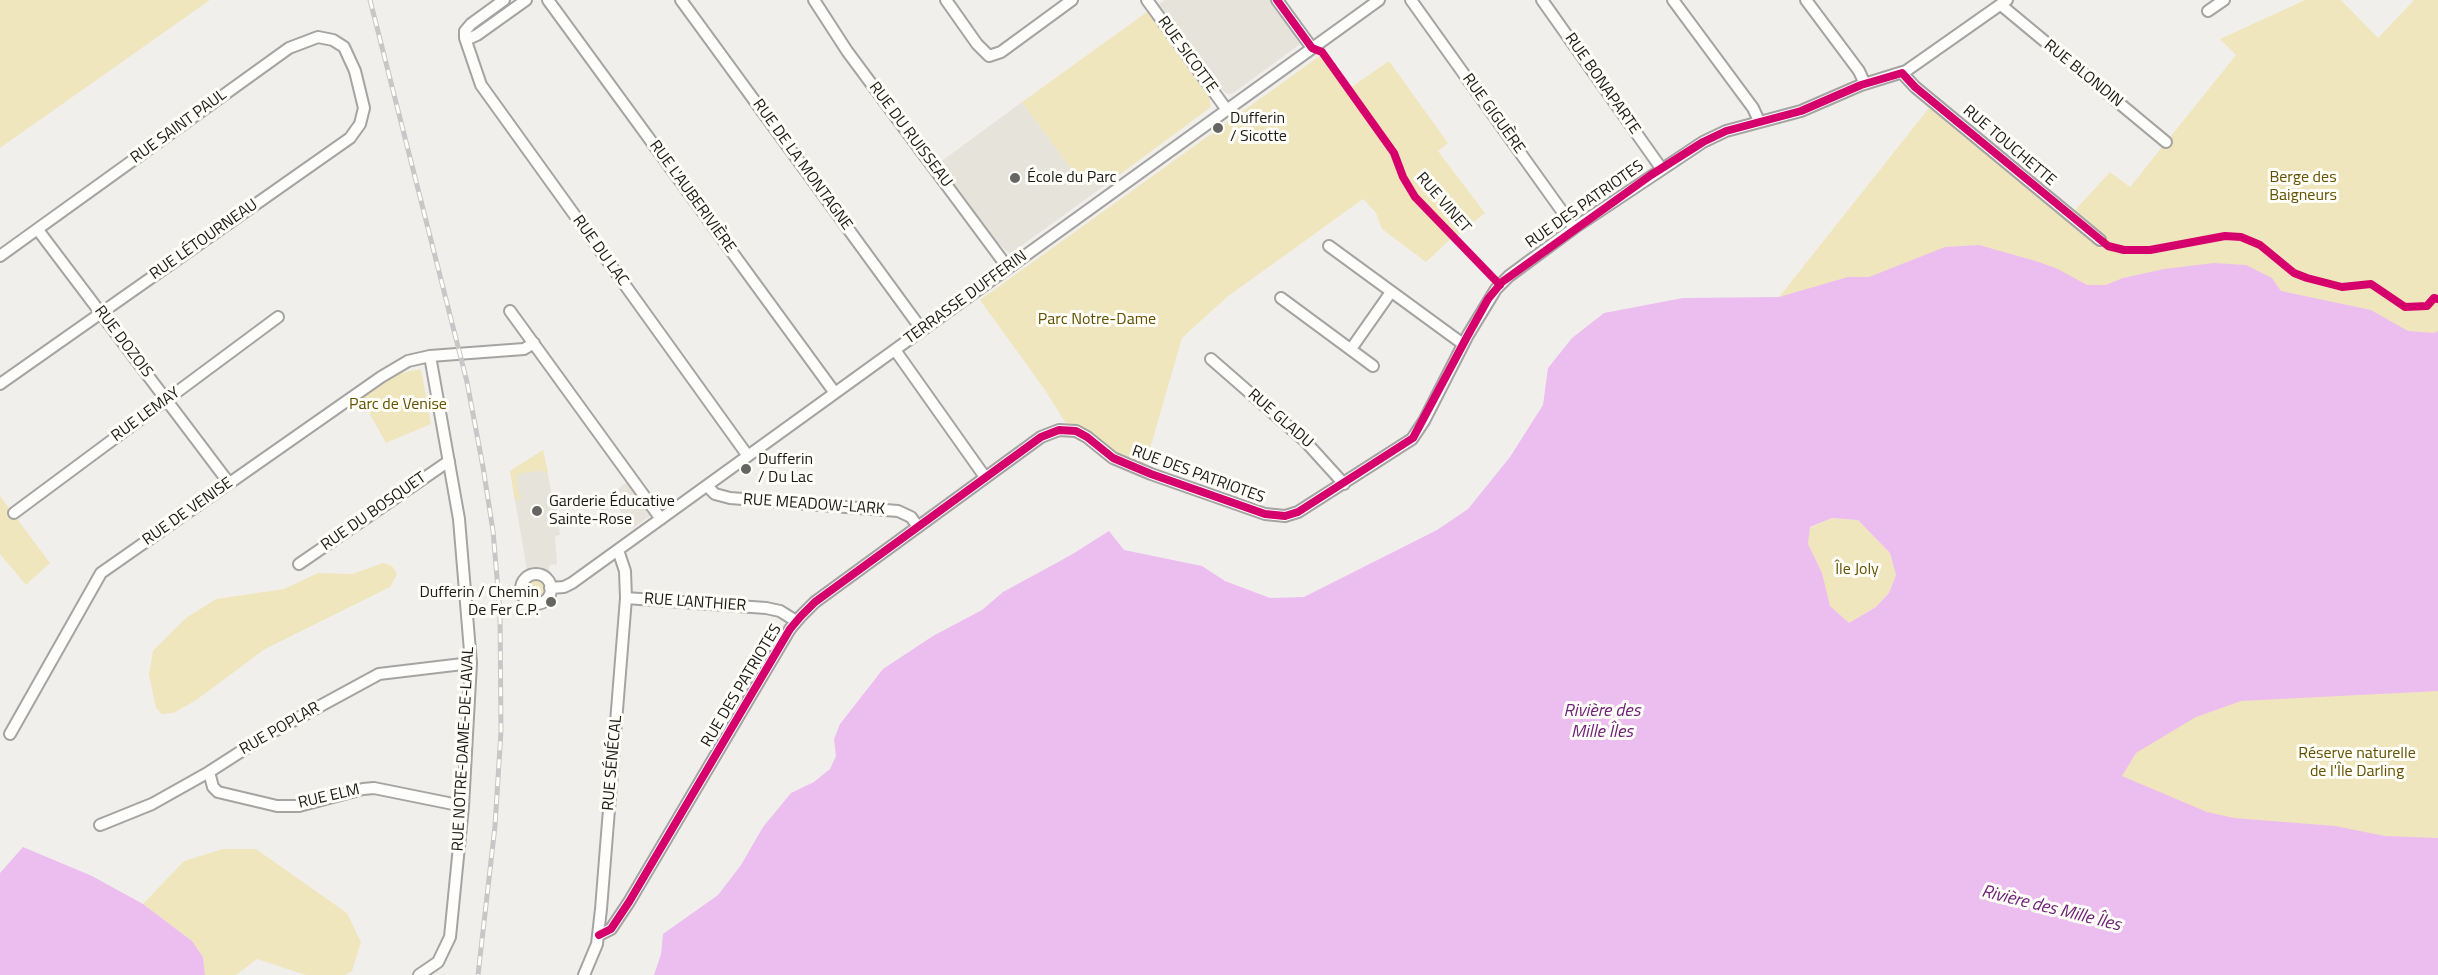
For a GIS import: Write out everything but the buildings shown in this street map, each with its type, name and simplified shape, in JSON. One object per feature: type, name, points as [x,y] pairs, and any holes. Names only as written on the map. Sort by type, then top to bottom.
[{"type":"street","points":[[504,0],[468,26],[465,34],[466,40],[477,35],[526,0]]},
{"type":"street","name":"RUE L'AUBERIVIÈRE","points":[[548,0],[835,393]]},
{"type":"street","name":"RUE DE LA MONTAGNE","points":[[681,0],[922,330]]},
{"type":"street","name":"RUE DU RUISSEAU","points":[[814,0],[844,46],[1008,268]]},
{"type":"street","points":[[946,0],[977,44],[989,56],[1001,52],[1072,0]]},
{"type":"street","name":"RUE SICOTTE","points":[[1147,0],[1227,110]]},
{"type":"street","points":[[1277,0],[1312,48]]},
{"type":"street","name":"TERRASSE DUFFERIN","points":[[550,588],[570,585],[1379,0]]},
{"type":"street","name":"RUE GIGUÈRE","points":[[1411,0],[1574,228]]},
{"type":"street","name":"RUE BONAPARTE","points":[[1542,0],[1661,168]]},
{"type":"street","points":[[1673,0],[1753,108],[1759,122]]},
{"type":"street","points":[[1806,0],[1859,72],[1865,84]]},
{"type":"street","points":[[2208,10],[2223,0]]},
{"type":"street","name":"RUE DES PATRIOTES","points":[[599,934],[611,929],[629,902],[796,621],[815,602],[1046,434],[1059,430],[1070,430],[1087,437],[1113,458],[1128,465],[1265,514],[1279,516],[1293,514],[1344,484],[1412,439],[1424,421],[1463,344],[1498,287],[1574,228],[1661,168],[1714,136],[1801,111],[1865,84],[1902,73],[1919,64],[2004,2]]},
{"type":"street","name":"RUE BLONDIN","points":[[2004,2],[2012,16],[2166,142]]},
{"type":"street","name":"RUE SAINT PAUL","points":[[0,256],[289,48],[318,37],[333,40],[344,47],[355,70]]},
{"type":"street","name":"RUE DU LAC","points":[[466,40],[482,87],[748,456]]},
{"type":"street","name":"RUE LÉTOURNEAU","points":[[0,384],[350,138],[360,124],[364,108],[355,70]]},
{"type":"street","name":"RUE TOUCHETTE","points":[[1902,73],[1915,87],[2100,240]]},
{"type":"street","name":"RUE DOZOIS","points":[[38,230],[230,483]]},
{"type":"street","points":[[1329,246],[1463,344]]},
{"type":"street","points":[[1351,349],[1390,292]]},
{"type":"street","points":[[1281,298],[1373,366]]},
{"type":"street","points":[[510,310],[661,519]]},
{"type":"street","name":"RUE LEMAY","points":[[14,513],[278,317]]},
{"type":"street","name":"RUE DE VENISE","points":[[10,734],[101,573],[381,377],[408,361],[430,356],[520,349],[534,343]]},
{"type":"street","points":[[895,350],[986,477]]},
{"type":"street","name":"RUE NOTRE-DAME-DE-LAVAL","points":[[419,975],[438,962],[450,937],[463,806],[471,663],[459,519],[430,356]]},
{"type":"street","name":"RUE GLADU","points":[[1211,359],[1305,441],[1344,484]]},
{"type":"street","name":"RUE DU BOSQUET","points":[[299,564],[449,460]]},
{"type":"street","name":"RUE MEADOW-LARK","points":[[707,486],[715,494],[727,498],[898,511],[911,517],[918,527]]},
{"type":"street","name":"RUE SÉNÉCAL","points":[[584,975],[596,951],[599,934],[626,598],[625,571],[618,550]]},
{"type":"street","name":"RUE LANTHIER","points":[[626,598],[766,608],[780,611],[796,621]]},
{"type":"street","name":"RUE POPLAR","points":[[100,825],[152,804],[209,772],[265,736],[379,674],[471,663]]},
{"type":"street","name":"RUE ELM","points":[[209,772],[213,788],[218,792],[277,807],[299,806],[363,789],[374,789],[463,806]]},
{"type":"shaded area","points":[[1165,0],[1271,0],[1299,37],[1300,44],[1232,94],[1226,93],[1159,4]]},
{"type":"shaded area","name":"École du Parc","points":[[1022,102],[1076,175],[1084,180],[1090,178],[1111,181],[1010,254],[998,243],[939,163]]},
{"type":"shaded area","name":"Garderie Éducative Sainte-Rose","points":[[543,450],[553,501],[556,500],[560,535],[555,536],[557,564],[549,565],[549,571],[539,568],[527,570],[510,471]]},
{"type":"shaded area","points":[[627,482],[651,515],[633,528],[615,504],[602,513],[597,505]]},
{"type":"green space","points":[[0,0],[210,0],[0,148]]},
{"type":"green space","name":"Berge des Baigneurs","points":[[2305,0],[2341,0],[2378,38],[2414,0],[2438,0],[2438,338],[1845,297],[1779,297],[1929,108],[2066,220],[2110,172],[2130,187],[2236,55],[2220,39]]},
{"type":"green space","points":[[1147,12],[1209,97],[1211,107],[1111,181],[1091,178],[1084,180],[1076,175],[1022,102]]},
{"type":"green space","name":"Parc Notre-Dame","points":[[1321,55],[1393,154],[1408,191],[1452,238],[1426,262],[1382,229],[1376,213],[1363,199],[1227,297],[1182,338],[1145,466],[1120,456],[1084,430],[1065,422],[1045,390],[980,300]]},
{"type":"green space","points":[[1389,61],[1448,143],[1438,151],[1485,213],[1457,236],[1413,190],[1394,149],[1350,88]]},
{"type":"green space","name":"Parc de Venise","points":[[421,369],[431,424],[386,443],[358,393],[381,377]]},
{"type":"green space","points":[[543,450],[548,472],[543,473],[542,470],[517,474],[518,492],[520,492],[521,499],[515,500],[510,471]]},
{"type":"green space","points":[[0,496],[50,563],[26,585],[0,554]]},
{"type":"green space","name":"Île Joly","points":[[1832,518],[1858,520],[1890,553],[1896,575],[1889,593],[1876,607],[1849,623],[1664,592]]},
{"type":"green space","points":[[383,563],[392,566],[397,574],[390,587],[265,649],[195,701],[173,713],[162,714],[156,708],[149,675],[153,651],[186,618],[216,599],[284,589],[318,573],[352,574]]},
{"type":"green space","points":[[536,579],[542,582],[545,588],[542,594],[536,597],[530,594],[527,588],[530,582]]},
{"type":"green space","name":"Réserve naturelle de l'Île Darling","points":[[2438,677],[2438,854],[2229,831],[2104,784],[2118,742],[2191,702]]},
{"type":"green space","points":[[223,849],[256,849],[347,913],[361,942],[352,971],[345,975],[306,975],[257,959],[236,975],[205,975],[203,957],[192,941],[143,904],[184,861]]},
{"type":"water","name":"Rivière des Mille Îles","points":[[1979,245],[2058,269],[2087,285],[2106,285],[2123,278],[2164,269],[2214,263],[2246,265],[2272,278],[2281,291],[2371,310],[2408,331],[2434,333],[2438,331],[2438,691],[2241,701],[2196,717],[2136,753],[2122,776],[2207,812],[2234,818],[2335,826],[2385,836],[2438,838],[2438,975],[654,975],[661,954],[663,934],[718,895],[741,865],[763,827],[791,793],[814,782],[830,769],[836,756],[834,739],[840,724],[883,669],[933,636],[982,610],[1003,592],[1071,555],[1109,531],[1124,550],[1202,566],[1225,581],[1270,598],[1304,597],[1437,530],[1468,509],[1510,457],[1543,405],[1548,368],[1572,338],[1604,313],[1683,298],[1779,297],[1848,277],[1869,277],[1945,247]],"holes":[[[1832,518],[1858,520],[1890,553],[1896,575],[1889,593],[1876,607],[1849,623],[1830,606],[1822,573],[1808,544],[1810,527]]]},
{"type":"water","points":[[23,847],[92,876],[143,904],[192,941],[203,957],[205,975],[0,975],[0,873]]},
{"type":"railway","points":[[370,0],[467,382],[493,531],[500,613],[501,731],[495,826],[478,975]]},
{"type":"cycle path","name":"RUE VINET","points":[[1277,0],[1312,48],[1322,52],[1394,153],[1403,177],[1415,197],[1500,285]]},
{"type":"cycle path","points":[[599,935],[611,929],[629,902],[790,629],[801,616],[815,602],[1041,437],[1059,430],[1076,431],[1113,458],[1151,474],[1265,514],[1285,516],[1298,512],[1413,438],[1488,299],[1502,282],[1651,175],[1703,142],[1726,131],[1801,111],[1861,85],[1902,73],[1915,87],[2108,246],[2124,250],[2150,250],[2225,236],[2241,237],[2260,245],[2294,273],[2307,278],[2342,287],[2371,284],[2405,307],[2427,306],[2434,298],[2438,299]]},
{"type":"place","name":"Dufferin / Sicotte","points":[[1218,128]]},
{"type":"place","name":"École du Parc","points":[[1015,178]]},
{"type":"place","name":"Dufferin / Du Lac","points":[[746,469]]},
{"type":"place","name":"Garderie Éducative Sainte-Rose","points":[[537,511]]},
{"type":"place","name":"Dufferin / Chemin De Fer C.P.","points":[[551,602]]}]
